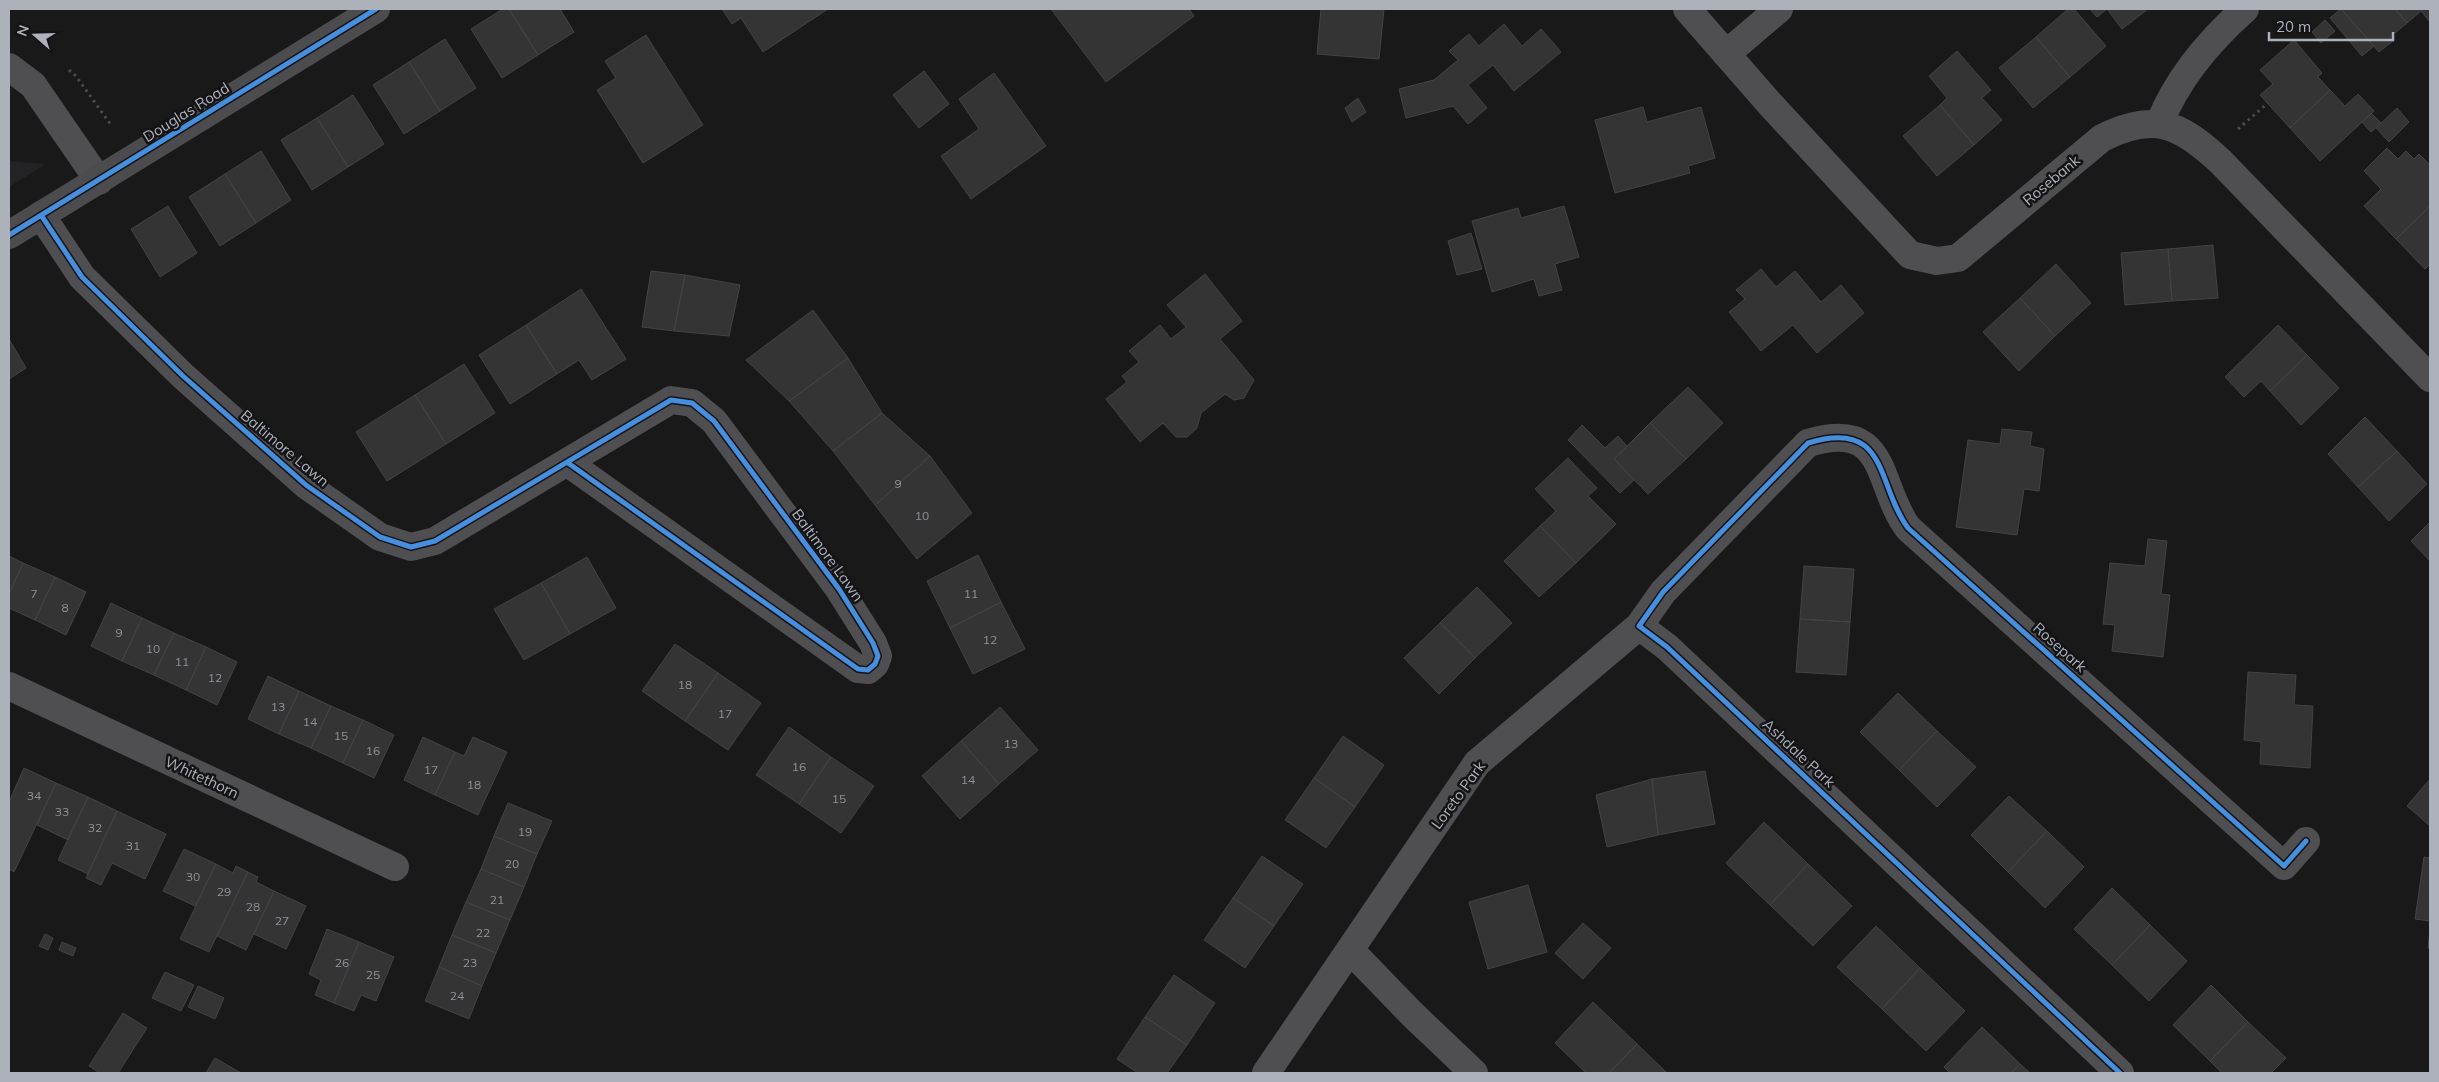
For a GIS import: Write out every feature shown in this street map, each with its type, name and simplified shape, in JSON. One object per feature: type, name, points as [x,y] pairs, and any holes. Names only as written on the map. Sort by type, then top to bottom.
[{"type":"main road","name":"Douglas Road","points":[[9,235],[376,9]]},
{"type":"street","name":"Rosebank","points":[[1687,9],[1910,255],[1937,261],[1958,258],[2102,138],[2121,128],[2134,124],[2160,122]]},
{"type":"street","points":[[1726,54],[1779,9]]},
{"type":"street","points":[[2245,9],[2211,42],[2188,70],[2170,97],[2160,122],[2200,142],[2220,160],[2430,378]]},
{"type":"street","points":[[9,67],[33,85],[99,181]]},
{"type":"street","name":"Baltimore Lawn","points":[[40,215],[82,277],[182,376],[306,485],[380,537],[411,547],[435,541],[671,400],[692,403],[714,421],[839,589],[873,643],[878,656],[875,664],[868,670],[858,669],[568,463]]},
{"type":"street","name":"Rosepark","points":[[1639,626],[1663,592],[1808,443],[1823,438],[1840,437],[1854,441],[1876,457],[1885,473],[1900,517],[1908,528],[2284,866],[2306,842]]},
{"type":"street","name":"Loreto Park","points":[[1266,1073],[1351,951],[1477,763],[1639,626]]},
{"type":"street","name":"Ashdale Park","points":[[1639,626],[1667,647],[2120,1073]]},
{"type":"street","name":"Whitethorn","points":[[9,686],[395,867]]},
{"type":"street","points":[[1351,951],[1412,1014],[1474,1073]]},
{"type":"path","points":[[2231,136],[2268,103]]},
{"type":"shaded area","points":[[9,161],[46,164],[9,187]]},
{"type":"building","points":[[503,9],[509,9],[538,55],[502,78],[471,29]]},
{"type":"building","points":[[509,9],[560,9],[574,32],[538,55]]},
{"type":"building","points":[[722,9],[828,9],[763,52],[741,18],[732,24]]},
{"type":"building","points":[[1051,9],[1189,9],[1194,16],[1106,82]]},
{"type":"building","points":[[1321,9],[1384,9],[1379,59],[1317,54]]},
{"type":"building","points":[[2068,9],[2074,9],[2106,46],[2070,77],[2036,37]]},
{"type":"building","points":[[2090,9],[2107,9],[2097,17]]},
{"type":"building","points":[[2107,9],[2148,9],[2122,29]]},
{"type":"building","points":[[2341,9],[2395,9],[2407,23],[2390,37],[2393,41],[2379,52]]},
{"type":"building","points":[[2341,9],[2374,46],[2362,56],[2330,18]]},
{"type":"building","points":[[2395,9],[2430,9],[2430,22],[2421,11],[2407,23]]},
{"type":"building","points":[[2325,20],[2335,31],[2321,43],[2312,32]]},
{"type":"building","points":[[1504,24],[1522,46],[1541,29],[1561,52],[1514,91],[1493,65],[1468,85],[1487,108],[1468,124],[1453,106],[1406,118],[1399,89],[1434,80],[1458,60],[1449,51],[1469,34],[1479,46]]},
{"type":"building","points":[[646,35],[703,125],[643,163],[597,90],[616,78],[605,61]]},
{"type":"building","points":[[2036,37],[2070,77],[2033,108],[1999,68]]},
{"type":"building","points":[[445,39],[476,88],[440,111],[409,62]]},
{"type":"building","points":[[2294,40],[2322,73],[2318,77],[2330,90],[2290,128],[2260,95],[2273,84],[2260,70]]},
{"type":"building","points":[[1957,51],[1991,90],[1982,98],[2002,120],[1974,145],[1940,105],[1947,98],[1929,76]]},
{"type":"building","points":[[409,62],[440,111],[404,134],[373,85]]},
{"type":"building","points":[[924,71],[949,104],[919,128],[893,95]]},
{"type":"building","points":[[994,73],[1046,146],[971,199],[941,156],[979,129],[959,99]]},
{"type":"building","points":[[2330,90],[2345,106],[2358,94],[2374,111],[2320,161],[2290,128]]},
{"type":"building","points":[[353,95],[384,144],[348,167],[317,118]]},
{"type":"building","points":[[1358,98],[1366,112],[1352,122],[1345,108]]},
{"type":"building","points":[[1940,105],[1974,145],[1937,176],[1903,136]]},
{"type":"building","points":[[1643,107],[1647,122],[1701,107],[1715,158],[1688,166],[1690,173],[1615,193],[1595,120]]},
{"type":"building","points":[[2397,108],[2409,122],[2389,142],[2376,128]]},
{"type":"building","points":[[2371,113],[2381,123],[2371,132],[2362,122]]},
{"type":"building","points":[[317,118],[348,167],[312,190],[281,140]]},
{"type":"building","points":[[2387,148],[2398,159],[2406,151],[2414,159],[2419,154],[2430,165],[2430,206],[2396,239],[2364,206],[2381,189],[2364,171]]},
{"type":"building","points":[[261,151],[291,200],[256,223],[225,174]]},
{"type":"building","points":[[225,174],[256,223],[220,246],[189,197]]},
{"type":"building","points":[[168,206],[197,253],[160,277],[131,229]]},
{"type":"building","points":[[1564,206],[1579,257],[1555,264],[1562,290],[1539,296],[1534,279],[1492,292],[1472,221],[1518,208],[1521,218]]},
{"type":"building","points":[[2430,206],[2430,264],[2425,269],[2396,239]]},
{"type":"building","points":[[1471,233],[1482,269],[1457,275],[1448,241]]},
{"type":"building","points":[[2213,245],[2218,298],[2172,301],[2168,249]]},
{"type":"building","points":[[2168,249],[2172,301],[2125,305],[2121,253]]},
{"type":"building","points":[[2056,264],[2091,303],[2055,336],[2020,298]]},
{"type":"building","points":[[1761,269],[1776,287],[1795,271],[1821,302],[1841,285],[1864,313],[1817,353],[1793,325],[1761,351],[1729,312],[1745,299],[1736,290]]},
{"type":"building","points":[[651,271],[685,275],[674,331],[642,327]]},
{"type":"building","points":[[1205,274],[1242,321],[1220,339],[1254,380],[1244,398],[1234,400],[1225,394],[1201,413],[1197,428],[1187,437],[1176,437],[1163,423],[1140,442],[1106,399],[1127,382],[1122,376],[1139,362],[1129,351],[1160,325],[1171,339],[1186,327],[1167,305]]},
{"type":"building","points":[[685,275],[740,285],[729,336],[674,331]]},
{"type":"building","points":[[581,289],[626,359],[592,380],[579,360],[557,374],[526,325]]},
{"type":"building","points":[[2020,298],[2055,336],[2019,371],[1983,332]]},
{"type":"building","points":[[813,310],[848,358],[789,401],[746,360]]},
{"type":"building","points":[[526,325],[557,374],[510,404],[479,355]]},
{"type":"building","points":[[2278,325],[2307,355],[2270,391],[2261,381],[2244,397],[2225,377]]},
{"type":"building","points":[[9,339],[26,368],[9,379]]},
{"type":"building","points":[[2307,355],[2339,388],[2301,425],[2270,391]]},
{"type":"building","points":[[848,358],[882,413],[833,451],[789,401]]},
{"type":"building","points":[[464,364],[495,413],[446,444],[415,395]]},
{"type":"building","points":[[1688,387],[1723,423],[1686,459],[1650,423]]},
{"type":"building","points":[[415,395],[446,444],[387,481],[356,432]]},
{"type":"building","points":[[882,413],[930,456],[875,505],[833,451]]},
{"type":"building","points":[[2365,417],[2397,451],[2358,487],[2328,454]]},
{"type":"building","points":[[1650,423],[1686,459],[1648,494],[1614,459]]},
{"type":"building","points":[[1582,425],[1605,448],[1618,436],[1627,446],[1614,459],[1634,480],[1620,493],[1568,440]]},
{"type":"building","points":[[2002,429],[2032,432],[2030,446],[2044,449],[2039,491],[2024,489],[2017,535],[1956,527],[1968,440],[2000,444]]},
{"type":"building","points":[[2397,451],[2427,484],[2389,521],[2358,487]]},
{"type":"building","points":[[930,456],[972,513],[917,559],[875,505]]},
{"type":"building","points":[[1568,458],[1597,488],[1588,496],[1616,524],[1576,563],[1540,526],[1556,511],[1535,489]]},
{"type":"building","points":[[2430,522],[2430,561],[2411,541]]},
{"type":"building","points":[[1540,526],[1576,563],[1539,597],[1504,561]]},
{"type":"building","points":[[2148,539],[2167,541],[2161,594],[2170,595],[2163,657],[2112,651],[2115,625],[2103,624],[2110,563],[2145,566]]},
{"type":"building","points":[[978,555],[1001,602],[950,628],[927,581]]},
{"type":"building","points":[[9,556],[23,563],[9,594]]},
{"type":"building","points":[[587,557],[616,608],[570,634],[541,583]]},
{"type":"building","points":[[23,563],[55,577],[35,620],[9,608],[9,594]]},
{"type":"building","points":[[1804,566],[1854,569],[1850,622],[1800,619]]},
{"type":"building","points":[[55,577],[86,592],[66,635],[35,620]]},
{"type":"building","points":[[541,583],[570,634],[524,660],[494,609]]},
{"type":"building","points":[[1477,587],[1512,623],[1475,658],[1440,623]]},
{"type":"building","points":[[1001,602],[1025,649],[973,674],[950,628]]},
{"type":"building","points":[[111,603],[142,618],[122,661],[91,646]]},
{"type":"building","points":[[142,618],[174,633],[154,675],[122,661]]},
{"type":"building","points":[[1800,619],[1850,622],[1846,675],[1796,672]]},
{"type":"building","points":[[1440,623],[1475,658],[1439,694],[1404,658]]},
{"type":"building","points":[[174,633],[206,647],[186,690],[154,675]]},
{"type":"building","points":[[675,644],[718,673],[685,721],[642,691]]},
{"type":"building","points":[[206,647],[237,662],[217,705],[186,690]]},
{"type":"building","points":[[2248,672],[2296,675],[2294,705],[2313,706],[2310,768],[2260,764],[2261,742],[2244,740]]},
{"type":"building","points":[[718,673],[761,703],[728,750],[685,721]]},
{"type":"building","points":[[268,676],[299,691],[279,734],[248,719]]},
{"type":"building","points":[[299,691],[331,706],[311,748],[279,734]]},
{"type":"building","points":[[1898,693],[1937,731],[1899,770],[1860,732]]},
{"type":"building","points":[[331,706],[363,720],[343,763],[311,748]]},
{"type":"building","points":[[1000,707],[1038,750],[999,784],[961,741]]},
{"type":"building","points":[[363,720],[394,735],[374,778],[343,763]]},
{"type":"building","points":[[789,727],[831,757],[799,804],[756,775]]},
{"type":"building","points":[[1937,731],[1976,767],[1937,807],[1899,770]]},
{"type":"building","points":[[1343,736],[1384,765],[1355,807],[1314,778]]},
{"type":"building","points":[[423,737],[455,752],[435,795],[404,780]]},
{"type":"building","points":[[473,737],[507,752],[478,815],[435,795],[455,752],[464,756]]},
{"type":"building","points":[[961,741],[999,784],[960,819],[922,776]]},
{"type":"building","points":[[831,757],[874,786],[841,833],[799,804]]},
{"type":"building","points":[[24,768],[56,783],[14,872],[9,869],[9,802]]},
{"type":"building","points":[[1705,771],[1715,824],[1658,835],[1652,779]]},
{"type":"building","points":[[1314,778],[1355,807],[1326,848],[1285,820]]},
{"type":"building","points":[[1652,779],[1658,835],[1607,847],[1596,795]]},
{"type":"building","points":[[2430,779],[2430,826],[2407,806]]},
{"type":"building","points":[[56,783],[88,797],[68,840],[37,825]]},
{"type":"building","points":[[2009,796],[2047,831],[2008,872],[1971,835]]},
{"type":"building","points":[[88,797],[117,811],[88,874],[58,860]]},
{"type":"building","points":[[508,803],[552,821],[537,854],[494,836]]},
{"type":"building","points":[[117,811],[166,834],[145,879],[112,863],[101,885],[86,878]]},
{"type":"building","points":[[1764,822],[1808,864],[1770,905],[1726,863]]},
{"type":"building","points":[[2047,831],[2084,867],[2045,908],[2008,872]]},
{"type":"building","points":[[494,836],[537,854],[524,887],[481,869]]},
{"type":"building","points":[[184,849],[216,864],[195,906],[163,891]]},
{"type":"building","points":[[1262,856],[1303,884],[1274,926],[1233,898]]},
{"type":"building","points":[[2424,857],[2430,858],[2430,921],[2415,919]]},
{"type":"building","points":[[216,864],[233,873],[236,866],[248,872],[209,952],[180,939]]},
{"type":"building","points":[[1808,864],[1852,906],[1813,946],[1770,905]]},
{"type":"building","points":[[481,869],[524,887],[510,920],[466,902]]},
{"type":"building","points":[[248,872],[258,877],[256,882],[274,891],[246,950],[217,936]]},
{"type":"building","points":[[1528,885],[1547,952],[1488,969],[1469,902]]},
{"type":"building","points":[[2112,888],[2150,925],[2112,965],[2074,929]]},
{"type":"building","points":[[274,891],[306,906],[286,949],[254,934]]},
{"type":"building","points":[[1233,898],[1274,926],[1245,968],[1204,940]]},
{"type":"building","points":[[466,902],[510,920],[496,953],[452,935]]},
{"type":"building","points":[[1583,923],[1611,948],[1583,979],[1555,953]]},
{"type":"building","points":[[2150,925],[2187,961],[2149,1001],[2112,965]]},
{"type":"building","points":[[1876,926],[1920,968],[1882,1009],[1837,967]]},
{"type":"building","points":[[327,929],[359,942],[334,1003],[315,995],[321,980],[309,974]]},
{"type":"building","points":[[2430,930],[2430,949],[2428,948]]},
{"type":"building","points":[[45,934],[53,938],[48,950],[39,946]]},
{"type":"building","points":[[452,935],[496,953],[482,986],[439,967]]},
{"type":"building","points":[[62,942],[76,948],[73,956],[59,950]]},
{"type":"building","points":[[359,942],[394,957],[376,1001],[361,995],[354,1011],[334,1003]]},
{"type":"building","points":[[439,967],[482,986],[469,1019],[425,1001]]},
{"type":"building","points":[[1920,968],[1965,1011],[1926,1051],[1882,1009]]},
{"type":"building","points":[[165,972],[194,985],[181,1011],[152,998]]},
{"type":"building","points":[[1174,975],[1215,1003],[1187,1045],[1145,1017]]},
{"type":"building","points":[[2211,985],[2248,1022],[2210,1061],[2173,1025]]},
{"type":"building","points":[[198,986],[224,998],[215,1019],[188,1007]]},
{"type":"building","points":[[1593,1002],[1637,1044],[1609,1073],[1586,1073],[1555,1043]]},
{"type":"building","points":[[123,1013],[147,1028],[118,1073],[100,1073],[89,1066]]},
{"type":"building","points":[[1145,1017],[1187,1045],[1167,1073],[1138,1073],[1117,1059]]},
{"type":"building","points":[[2248,1022],[2286,1058],[2271,1073],[2222,1073],[2210,1061]]},
{"type":"building","points":[[1982,1027],[2020,1064],[2011,1073],[1950,1073],[1944,1067]]},
{"type":"building","points":[[1637,1044],[1667,1073],[1609,1073]]},
{"type":"building","points":[[215,1058],[241,1073],[206,1073]]},
{"type":"building","points":[[2020,1064],[2030,1073],[2011,1073]]},
{"type":"cycle path","points":[[9,235],[376,9]]},
{"type":"cycle path","points":[[41,215],[82,277],[183,376],[306,485],[380,537],[411,547],[435,541],[671,400],[692,403],[714,421],[839,589],[873,643],[878,656],[875,664],[868,670],[858,669],[568,463]]},
{"type":"cycle path","points":[[2120,1073],[1667,647],[1639,626],[1663,592],[1808,443],[1834,438],[1853,440],[1867,448],[1876,460],[1898,511],[1908,528],[2284,866],[2306,841]]}]
